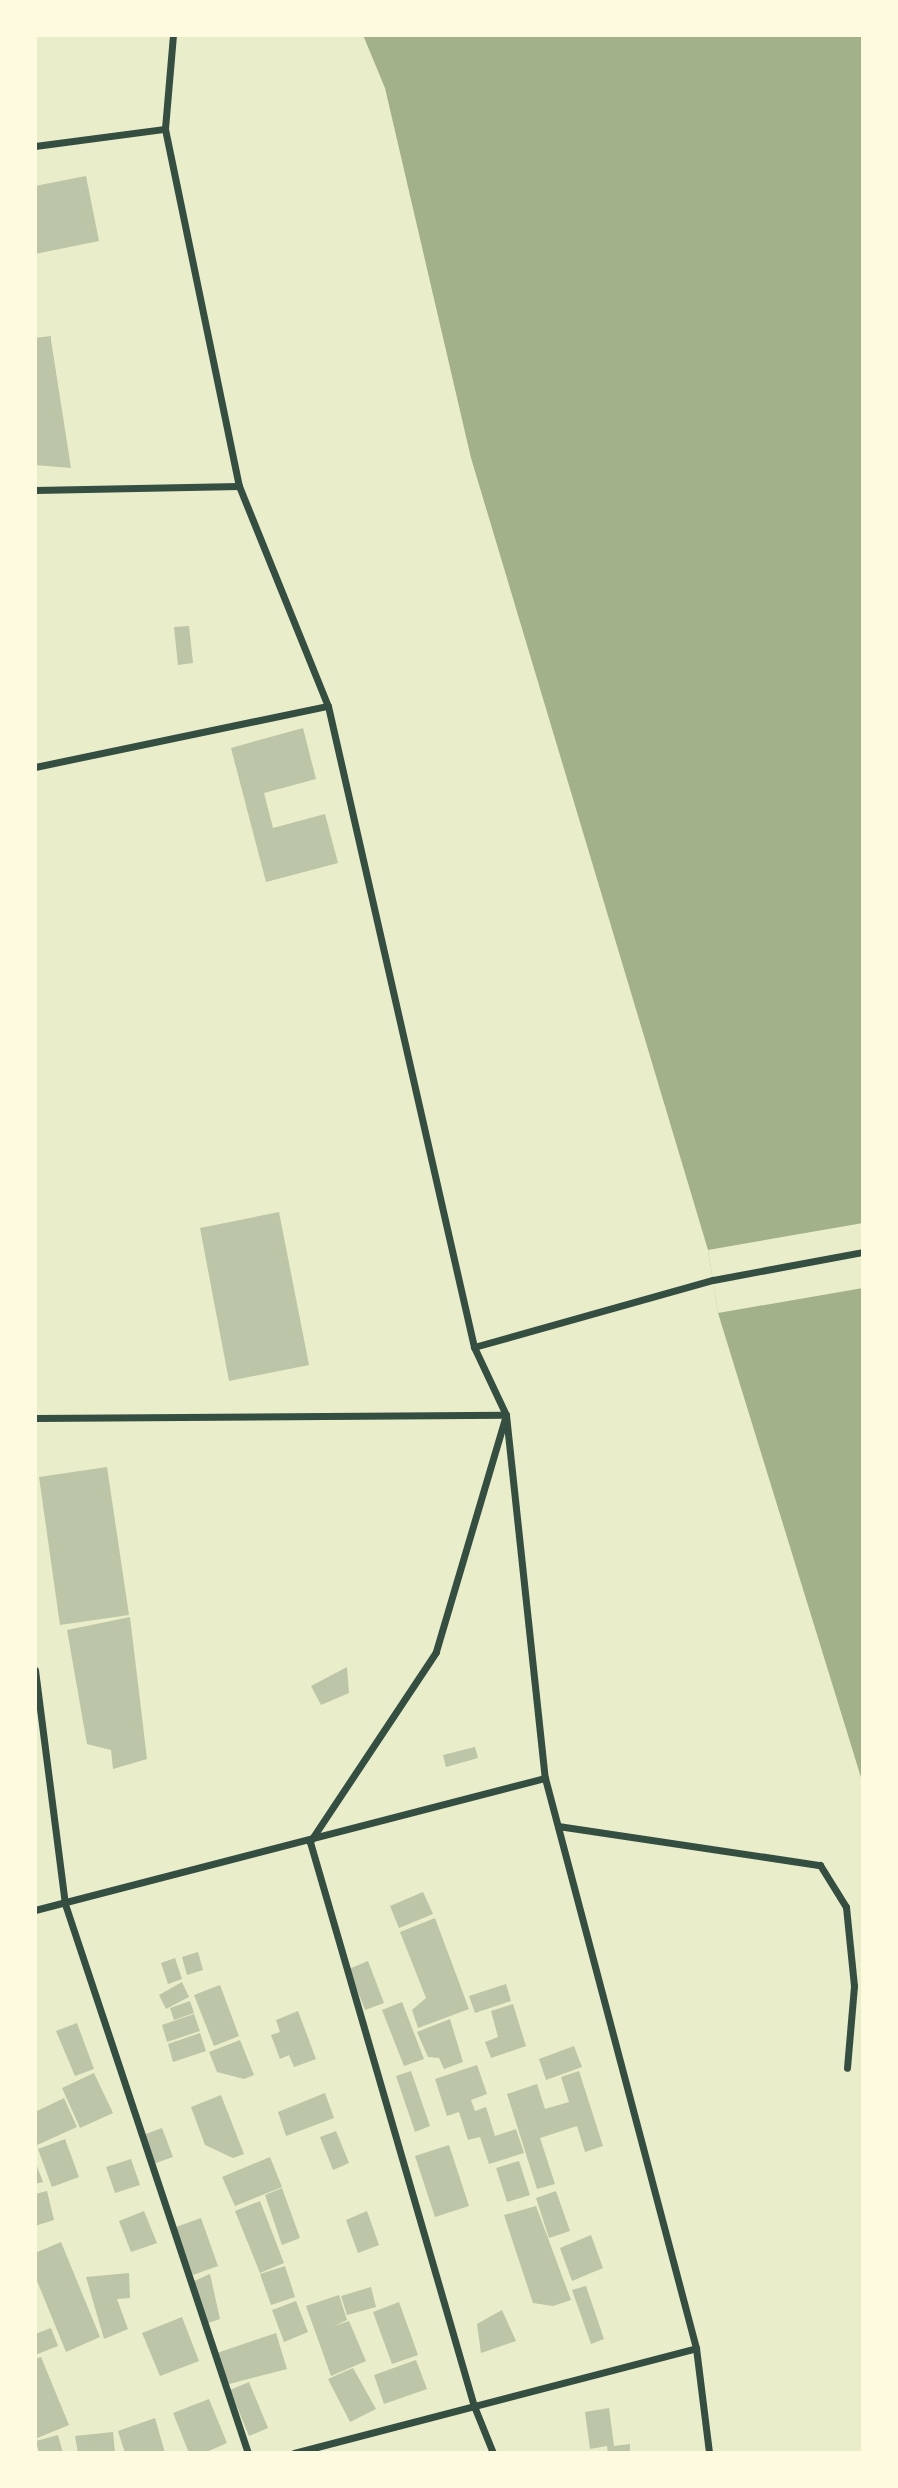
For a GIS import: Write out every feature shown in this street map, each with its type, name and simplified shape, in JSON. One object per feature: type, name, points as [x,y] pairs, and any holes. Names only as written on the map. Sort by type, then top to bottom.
[{"type":"street","points":[[173,35],[166,129],[239,486],[328,706],[474,1347],[506,1415],[545,1778],[695,2348],[709,2453]]},
{"type":"street","points":[[35,146],[166,129]]},
{"type":"street","points":[[35,490],[239,486]]},
{"type":"street","points":[[35,767],[328,706]]},
{"type":"street","points":[[474,1347],[713,1280],[863,1252]]},
{"type":"street","points":[[35,1418],[506,1415]]},
{"type":"street","points":[[493,2453],[474,2406],[310,1842],[436,1652],[506,1415]]},
{"type":"street","points":[[35,1670],[65,1904],[248,2453]]},
{"type":"street","points":[[35,1910],[310,1842],[545,1778]]},
{"type":"street","points":[[558,1826],[820,1865],[846,1907],[854,1986],[847,2068]]},
{"type":"street","points":[[294,2453],[695,2348]]},
{"type":"shaded area","points":[[363,35],[863,35],[863,1784],[718,1313],[708,1250],[471,458],[385,88]]},
{"type":"pier","points":[[863,1223],[863,1288],[718,1313],[708,1250]]},
{"type":"building","points":[[86,176],[99,241],[35,254],[35,186]]},
{"type":"building","points":[[51,336],[71,468],[35,465],[35,338]]},
{"type":"building","points":[[189,626],[193,663],[178,665],[174,627]]},
{"type":"building","points":[[303,728],[316,779],[264,793],[273,828],[325,814],[338,863],[266,882],[231,748]]},
{"type":"building","points":[[279,1212],[309,1365],[229,1381],[200,1228]]},
{"type":"building","points":[[107,1467],[129,1615],[60,1625],[39,1477]]},
{"type":"building","points":[[130,1617],[147,1759],[113,1769],[111,1750],[87,1744],[67,1630]]},
{"type":"building","points":[[347,1667],[349,1693],[321,1705],[311,1686]]},
{"type":"building","points":[[475,1747],[478,1758],[446,1767],[443,1755]]},
{"type":"building","points":[[423,1892],[433,1914],[399,1928],[390,1906]]},
{"type":"building","points":[[435,1918],[469,2009],[418,2028],[412,2010],[426,1998],[400,1932]]},
{"type":"building","points":[[198,1952],[203,1970],[187,1975],[182,1957]]},
{"type":"building","points":[[175,1958],[182,1979],[168,1984],[161,1963]]},
{"type":"building","points":[[368,1961],[384,2003],[365,2010],[349,1969]]},
{"type":"building","points":[[182,1982],[189,1997],[166,2009],[159,1995]]},
{"type":"building","points":[[506,1984],[511,2001],[475,2013],[469,1996]]},
{"type":"building","points":[[220,1985],[239,2036],[214,2046],[194,1995]]},
{"type":"building","points":[[190,2001],[194,2013],[174,2020],[170,2008]]},
{"type":"building","points":[[402,2002],[424,2059],[404,2066],[382,2010]]},
{"type":"building","points":[[513,2004],[526,2046],[491,2058],[485,2042],[498,2037],[491,2011]]},
{"type":"building","points":[[298,2011],[316,2059],[294,2067],[289,2055],[280,2059],[271,2035],[280,2032],[276,2020]]},
{"type":"building","points":[[194,2014],[200,2031],[167,2042],[162,2025]]},
{"type":"building","points":[[450,2019],[463,2062],[444,2069],[439,2058],[428,2057],[417,2032]]},
{"type":"building","points":[[77,2023],[94,2069],[75,2076],[56,2031]]},
{"type":"building","points":[[200,2033],[206,2051],[173,2062],[168,2044]]},
{"type":"building","points":[[240,2040],[254,2075],[244,2079],[217,2072],[209,2052]]},
{"type":"building","points":[[574,2046],[582,2067],[546,2080],[539,2059]]},
{"type":"building","points":[[477,2065],[487,2094],[471,2100],[475,2111],[486,2107],[495,2136],[516,2129],[524,2153],[489,2164],[480,2137],[468,2140],[459,2112],[447,2116],[435,2079]]},
{"type":"building","points":[[411,2071],[430,2126],[415,2132],[396,2076]]},
{"type":"building","points":[[579,2071],[603,2146],[585,2152],[577,2126],[540,2138],[555,2184],[537,2189],[507,2094],[537,2084],[545,2109],[569,2102],[561,2077]]},
{"type":"building","points":[[94,2073],[113,2113],[80,2128],[62,2088]]},
{"type":"building","points":[[325,2093],[334,2118],[286,2136],[278,2112]]},
{"type":"building","points":[[221,2095],[244,2154],[233,2158],[205,2145],[191,2107]]},
{"type":"building","points":[[64,2098],[77,2127],[35,2146],[35,2112]]},
{"type":"building","points":[[162,2128],[173,2157],[153,2164],[143,2135]]},
{"type":"building","points":[[336,2131],[349,2163],[333,2170],[320,2137]]},
{"type":"building","points":[[65,2139],[79,2177],[52,2187],[38,2149]]},
{"type":"building","points":[[449,2145],[469,2206],[435,2217],[415,2156]]},
{"type":"building","points":[[270,2157],[282,2187],[235,2206],[222,2177]]},
{"type":"building","points":[[131,2159],[140,2185],[115,2193],[106,2167]]},
{"type":"building","points":[[35,2161],[43,2182],[35,2184]]},
{"type":"building","points":[[519,2161],[530,2195],[507,2202],[496,2168]]},
{"type":"building","points":[[282,2188],[300,2238],[282,2245],[265,2195]]},
{"type":"building","points":[[47,2191],[54,2220],[35,2226],[35,2194]]},
{"type":"building","points":[[556,2191],[570,2231],[549,2238],[536,2198]]},
{"type":"building","points":[[260,2201],[284,2263],[260,2273],[235,2211]]},
{"type":"building","points":[[536,2206],[571,2300],[553,2306],[533,2303],[504,2215]]},
{"type":"building","points":[[144,2211],[157,2243],[131,2252],[119,2221]]},
{"type":"building","points":[[367,2211],[379,2245],[358,2253],[346,2220]]},
{"type":"building","points":[[201,2218],[218,2266],[193,2275],[176,2227]]},
{"type":"building","points":[[591,2235],[603,2268],[572,2281],[560,2248]]},
{"type":"building","points":[[61,2242],[100,2337],[66,2352],[35,2276],[35,2253]]},
{"type":"building","points":[[285,2266],[295,2297],[271,2305],[260,2274]]},
{"type":"building","points":[[129,2273],[130,2298],[117,2299],[128,2329],[104,2339],[86,2277]]},
{"type":"building","points":[[210,2274],[220,2319],[208,2323],[194,2281]]},
{"type":"building","points":[[586,2286],[604,2339],[591,2344],[572,2290]]},
{"type":"building","points":[[371,2287],[376,2307],[347,2315],[341,2296]]},
{"type":"building","points":[[339,2295],[347,2320],[334,2326],[349,2321],[366,2361],[331,2376],[306,2306]]},
{"type":"building","points":[[296,2301],[308,2332],[284,2342],[272,2310]]},
{"type":"building","points":[[399,2302],[418,2355],[392,2364],[373,2312]]},
{"type":"building","points":[[502,2310],[516,2341],[481,2353],[477,2324]]},
{"type":"building","points":[[182,2317],[199,2361],[160,2376],[142,2333]]},
{"type":"building","points":[[51,2328],[58,2346],[35,2355],[35,2334]]},
{"type":"building","points":[[276,2333],[287,2369],[229,2384],[217,2353]]},
{"type":"building","points":[[41,2357],[69,2425],[35,2439],[35,2359]]},
{"type":"building","points":[[416,2360],[427,2389],[384,2404],[374,2375]]},
{"type":"building","points":[[353,2368],[376,2409],[350,2422],[328,2379]]},
{"type":"building","points":[[249,2382],[268,2428],[249,2436],[230,2390]]},
{"type":"building","points":[[209,2399],[227,2443],[204,2453],[189,2453],[173,2413]]},
{"type":"building","points":[[609,2408],[614,2446],[630,2444],[630,2453],[608,2453],[607,2446],[590,2449],[585,2412]]},
{"type":"building","points":[[155,2418],[165,2453],[125,2453],[118,2431]]},
{"type":"building","points":[[113,2432],[115,2453],[78,2453],[75,2436]]},
{"type":"building","points":[[58,2435],[63,2453],[39,2453],[36,2441]]}]
